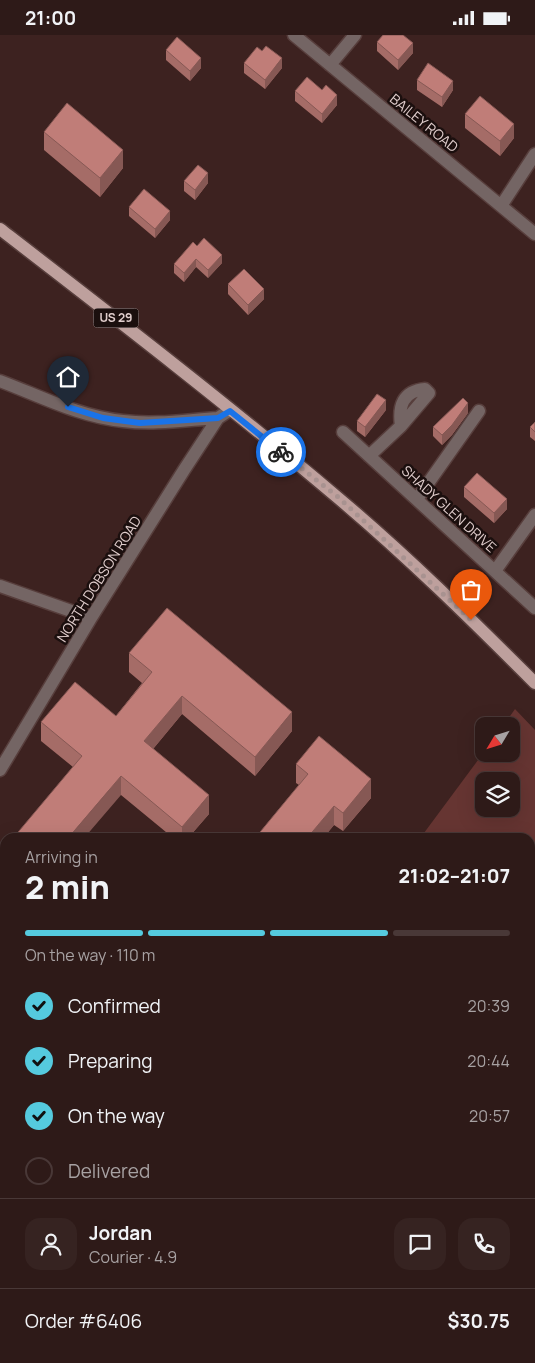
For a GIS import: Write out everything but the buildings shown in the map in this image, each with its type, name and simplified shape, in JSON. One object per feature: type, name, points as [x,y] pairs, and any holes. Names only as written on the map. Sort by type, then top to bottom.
[{"type":"main road","name":"US 29","points":[[0,229],[167,357],[230,411],[338,497],[459,607],[535,683]]},
{"type":"street","name":"BAILEY ROAD","points":[[294,35],[535,234]]},
{"type":"street","points":[[330,65],[355,35]]},
{"type":"street","points":[[501,206],[535,154]]},
{"type":"street","points":[[0,381],[85,413],[121,421],[159,423],[218,418]]},
{"type":"street","name":"NORTH DOBSON ROAD","points":[[0,770],[91,619],[218,418],[230,411]]},
{"type":"street","points":[[417,499],[479,411]]},
{"type":"street","points":[[369,456],[401,425]]},
{"type":"street","name":"SHADY GLEN DRIVE","points":[[343,432],[535,608]]},
{"type":"street","points":[[495,571],[535,515]]},
{"type":"street","points":[[0,586],[91,619]]},
{"type":"shaded area","points":[[515,709],[535,730],[535,833],[424,833],[476,763],[520,763],[520,717],[509,717]]},
{"type":"way so far","points":[[281,452],[338,497],[471,620]]},
{"type":"route","points":[[68,407],[103,418],[140,423],[218,418],[230,411],[281,452]]}]
